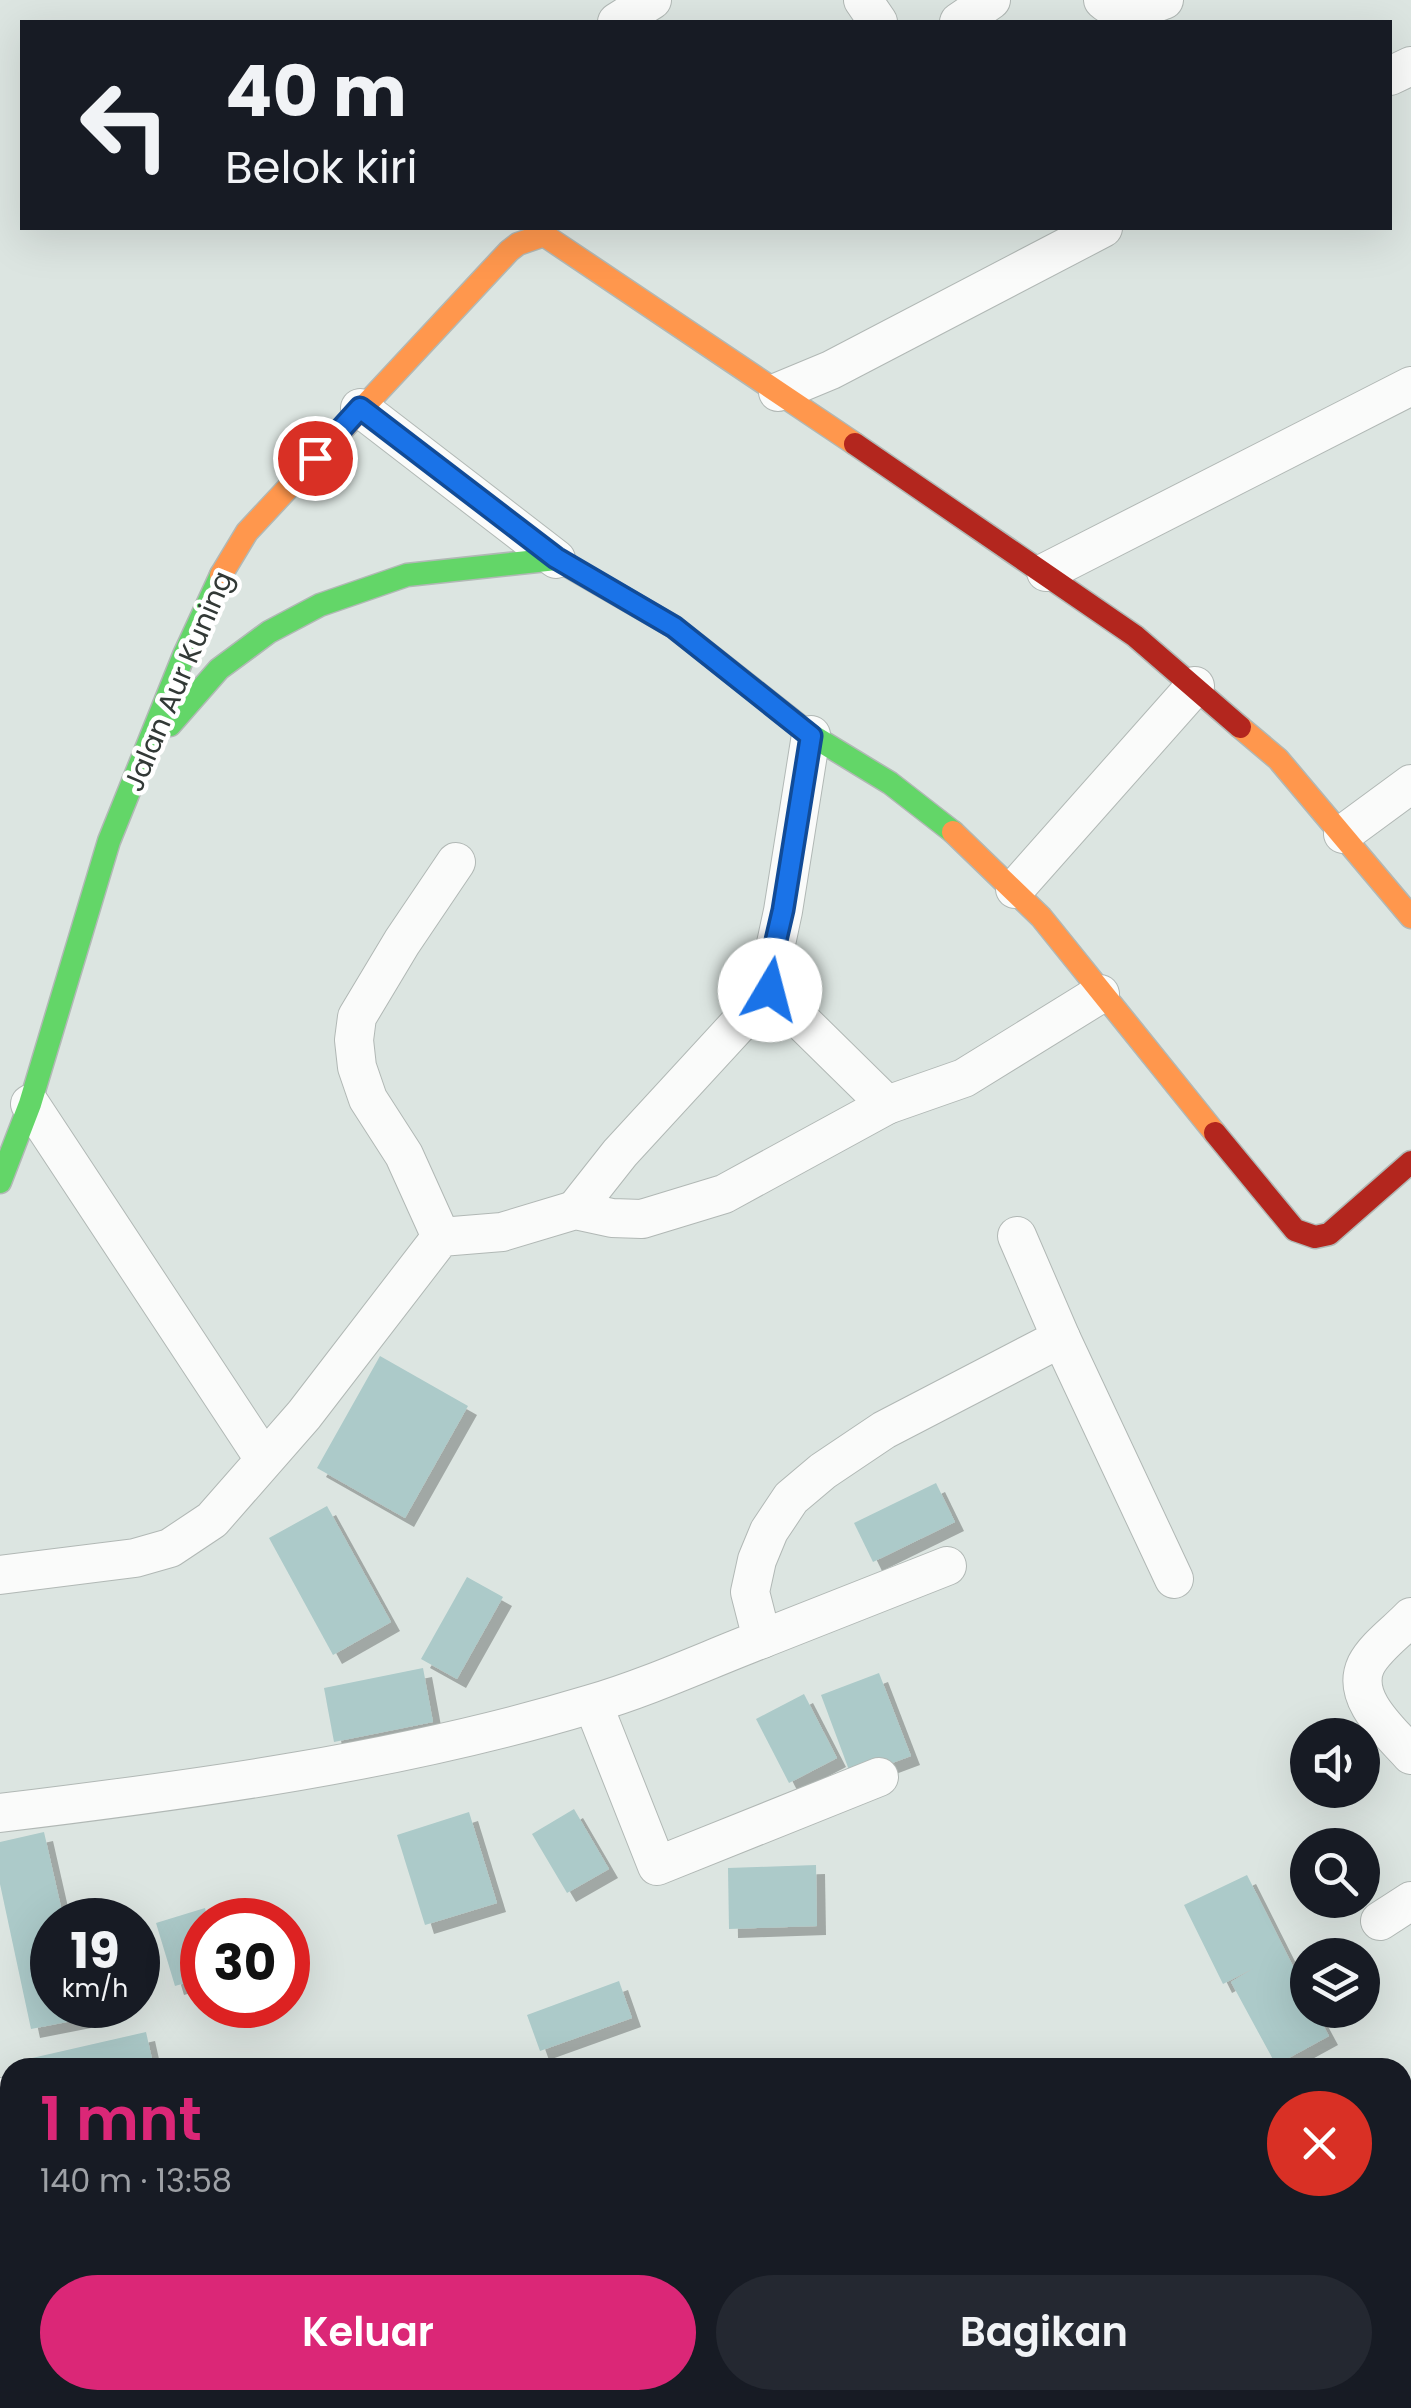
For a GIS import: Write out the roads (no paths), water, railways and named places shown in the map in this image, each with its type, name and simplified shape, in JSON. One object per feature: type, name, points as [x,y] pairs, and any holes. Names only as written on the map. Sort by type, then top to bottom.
[{"type":"street","points":[[619,20],[652,0]]},
{"type":"street","points":[[962,20],[991,0]]},
{"type":"street","points":[[1102,0],[1127,11],[1164,0]]},
{"type":"street","points":[[778,392],[832,370],[1099,230]]},
{"type":"street","name":"Jalan Aur Kuning","points":[[0,1182],[30,1104],[109,841],[217,582],[247,532],[509,252],[518,244],[548,236],[778,392]]},
{"type":"street","points":[[1046,572],[1411,386]]},
{"type":"street","points":[[778,392],[1046,572],[1196,686],[1278,759],[1411,917]]},
{"type":"street","points":[[360,408],[556,558],[674,627],[811,736],[890,784],[960,838],[1042,916],[1100,994],[1295,1230],[1305,1236],[1329,1234],[1411,1162]]},
{"type":"street","points":[[148,750],[220,669],[268,632],[320,605],[407,575],[556,558]]},
{"type":"street","points":[[1015,889],[1196,686]]},
{"type":"street","points":[[574,1210],[620,1153],[770,990],[770,966],[811,736]]},
{"type":"street","points":[[1343,834],[1411,784]]},
{"type":"street","points":[[441,1236],[404,1155],[368,1098],[357,1067],[354,1040],[357,1017],[456,862]]},
{"type":"street","points":[[770,990],[887,1106]]},
{"type":"street","points":[[0,1575],[134,1558],[170,1548],[212,1520],[304,1415],[441,1236],[502,1232],[574,1210],[612,1218],[642,1218],[724,1194],[887,1106],[964,1078],[1100,994]]},
{"type":"street","points":[[30,1104],[264,1459]]},
{"type":"street","points":[[1018,1236],[1061,1338],[1174,1579]]},
{"type":"street","points":[[762,1639],[750,1592],[756,1560],[791,1498],[884,1430],[1061,1338]]},
{"type":"street","points":[[0,1813],[239,1782],[426,1746],[592,1704],[947,1566]]},
{"type":"street","points":[[1411,1617],[1365,1666],[1364,1685],[1374,1714],[1411,1755]]},
{"type":"street","points":[[592,1704],[657,1866],[879,1777]]}]
